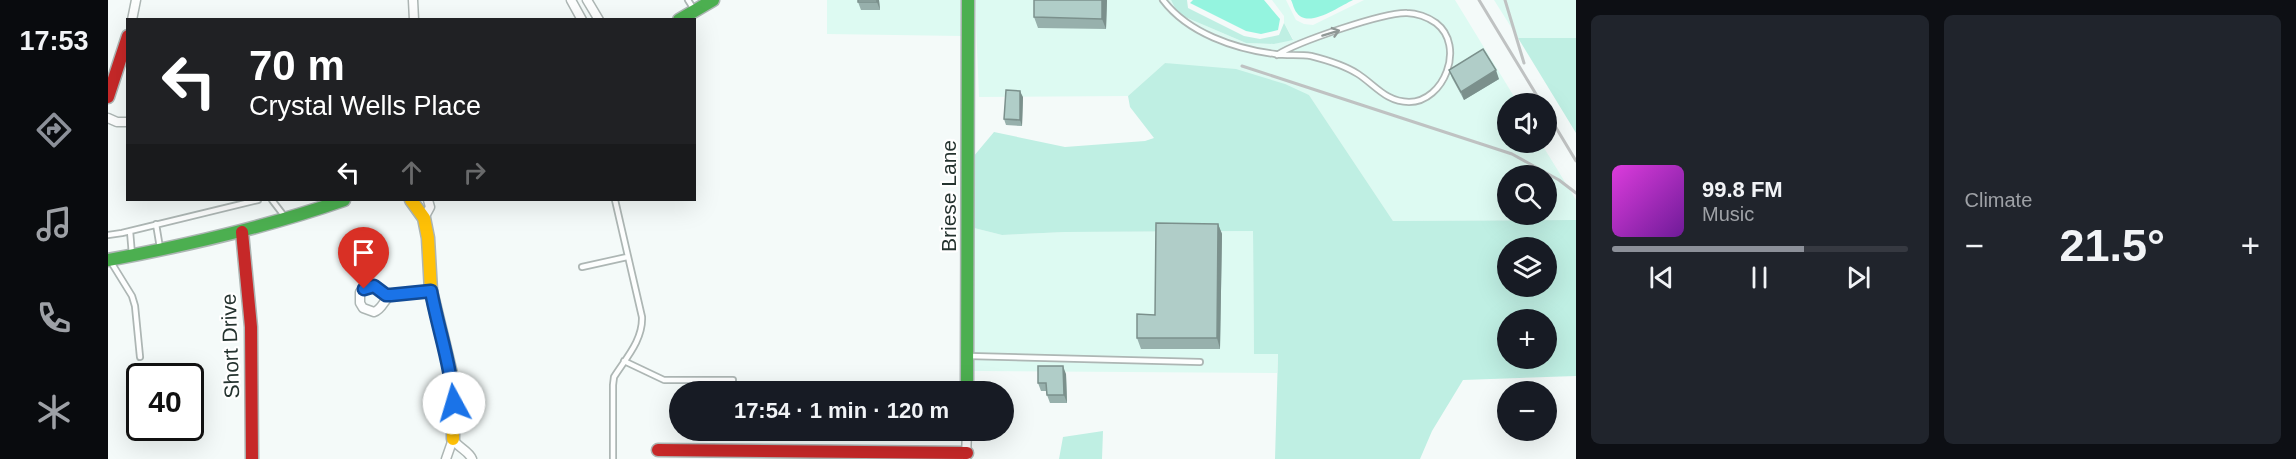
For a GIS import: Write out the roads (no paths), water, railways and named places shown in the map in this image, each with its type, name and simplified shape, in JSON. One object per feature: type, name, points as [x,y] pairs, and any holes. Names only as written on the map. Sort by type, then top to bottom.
[{"type":"street","points":[[132,18],[136,0]]},
{"type":"street","points":[[413,0],[414,18]]},
{"type":"street","points":[[571,0],[581,18]]},
{"type":"street","points":[[587,0],[598,18]]},
{"type":"street","points":[[681,18],[692,5],[713,0]]},
{"type":"street","name":"Briese Lane","points":[[967,381],[968,0]]},
{"type":"street","points":[[108,97],[126,42]]},
{"type":"street","points":[[108,118],[117,122],[126,122]]},
{"type":"street","points":[[109,260],[242,232],[337,201]]},
{"type":"street","points":[[412,201],[424,218],[430,251],[431,291],[453,382],[453,439],[446,459]]},
{"type":"street","points":[[424,218],[430,207],[428,201]]},
{"type":"street","name":"Short Drive","points":[[242,232],[251,327],[252,459]]},
{"type":"street","points":[[391,295],[431,291]]},
{"type":"street","points":[[453,439],[471,459]]},
{"type":"street","points":[[658,450],[966,456],[967,441]]},
{"type":"lane","points":[[1163,0],[1188,24],[1251,50],[1277,55],[1310,56],[1338,64],[1359,74],[1388,97],[1401,101],[1421,100],[1428,96],[1445,78],[1450,56],[1449,45],[1441,28],[1435,22],[1409,12],[1312,39],[1290,47],[1277,55]]},
{"type":"lane","points":[[108,234],[130,231],[254,201]]},
{"type":"lane","points":[[273,201],[286,219]]},
{"type":"lane","points":[[613,459],[613,385],[615,377],[641,334],[642,326],[642,317],[615,201]]},
{"type":"lane","points":[[156,224],[160,251]]},
{"type":"lane","points":[[130,231],[132,256]]},
{"type":"lane","points":[[582,267],[627,257]]},
{"type":"lane","points":[[109,260],[132,296],[140,357]]},
{"type":"lane","points":[[967,356],[1200,362]]},
{"type":"lane","points":[[624,362],[664,380],[733,380]]},
{"type":"railway","points":[[1479,0],[1535,93]]},
{"type":"railway","points":[[1505,0],[1524,63]]},
{"type":"railway","points":[[1242,66],[1512,154],[1559,180],[1576,193]]},
{"type":"railway","points":[[1557,129],[1576,161]]}]
